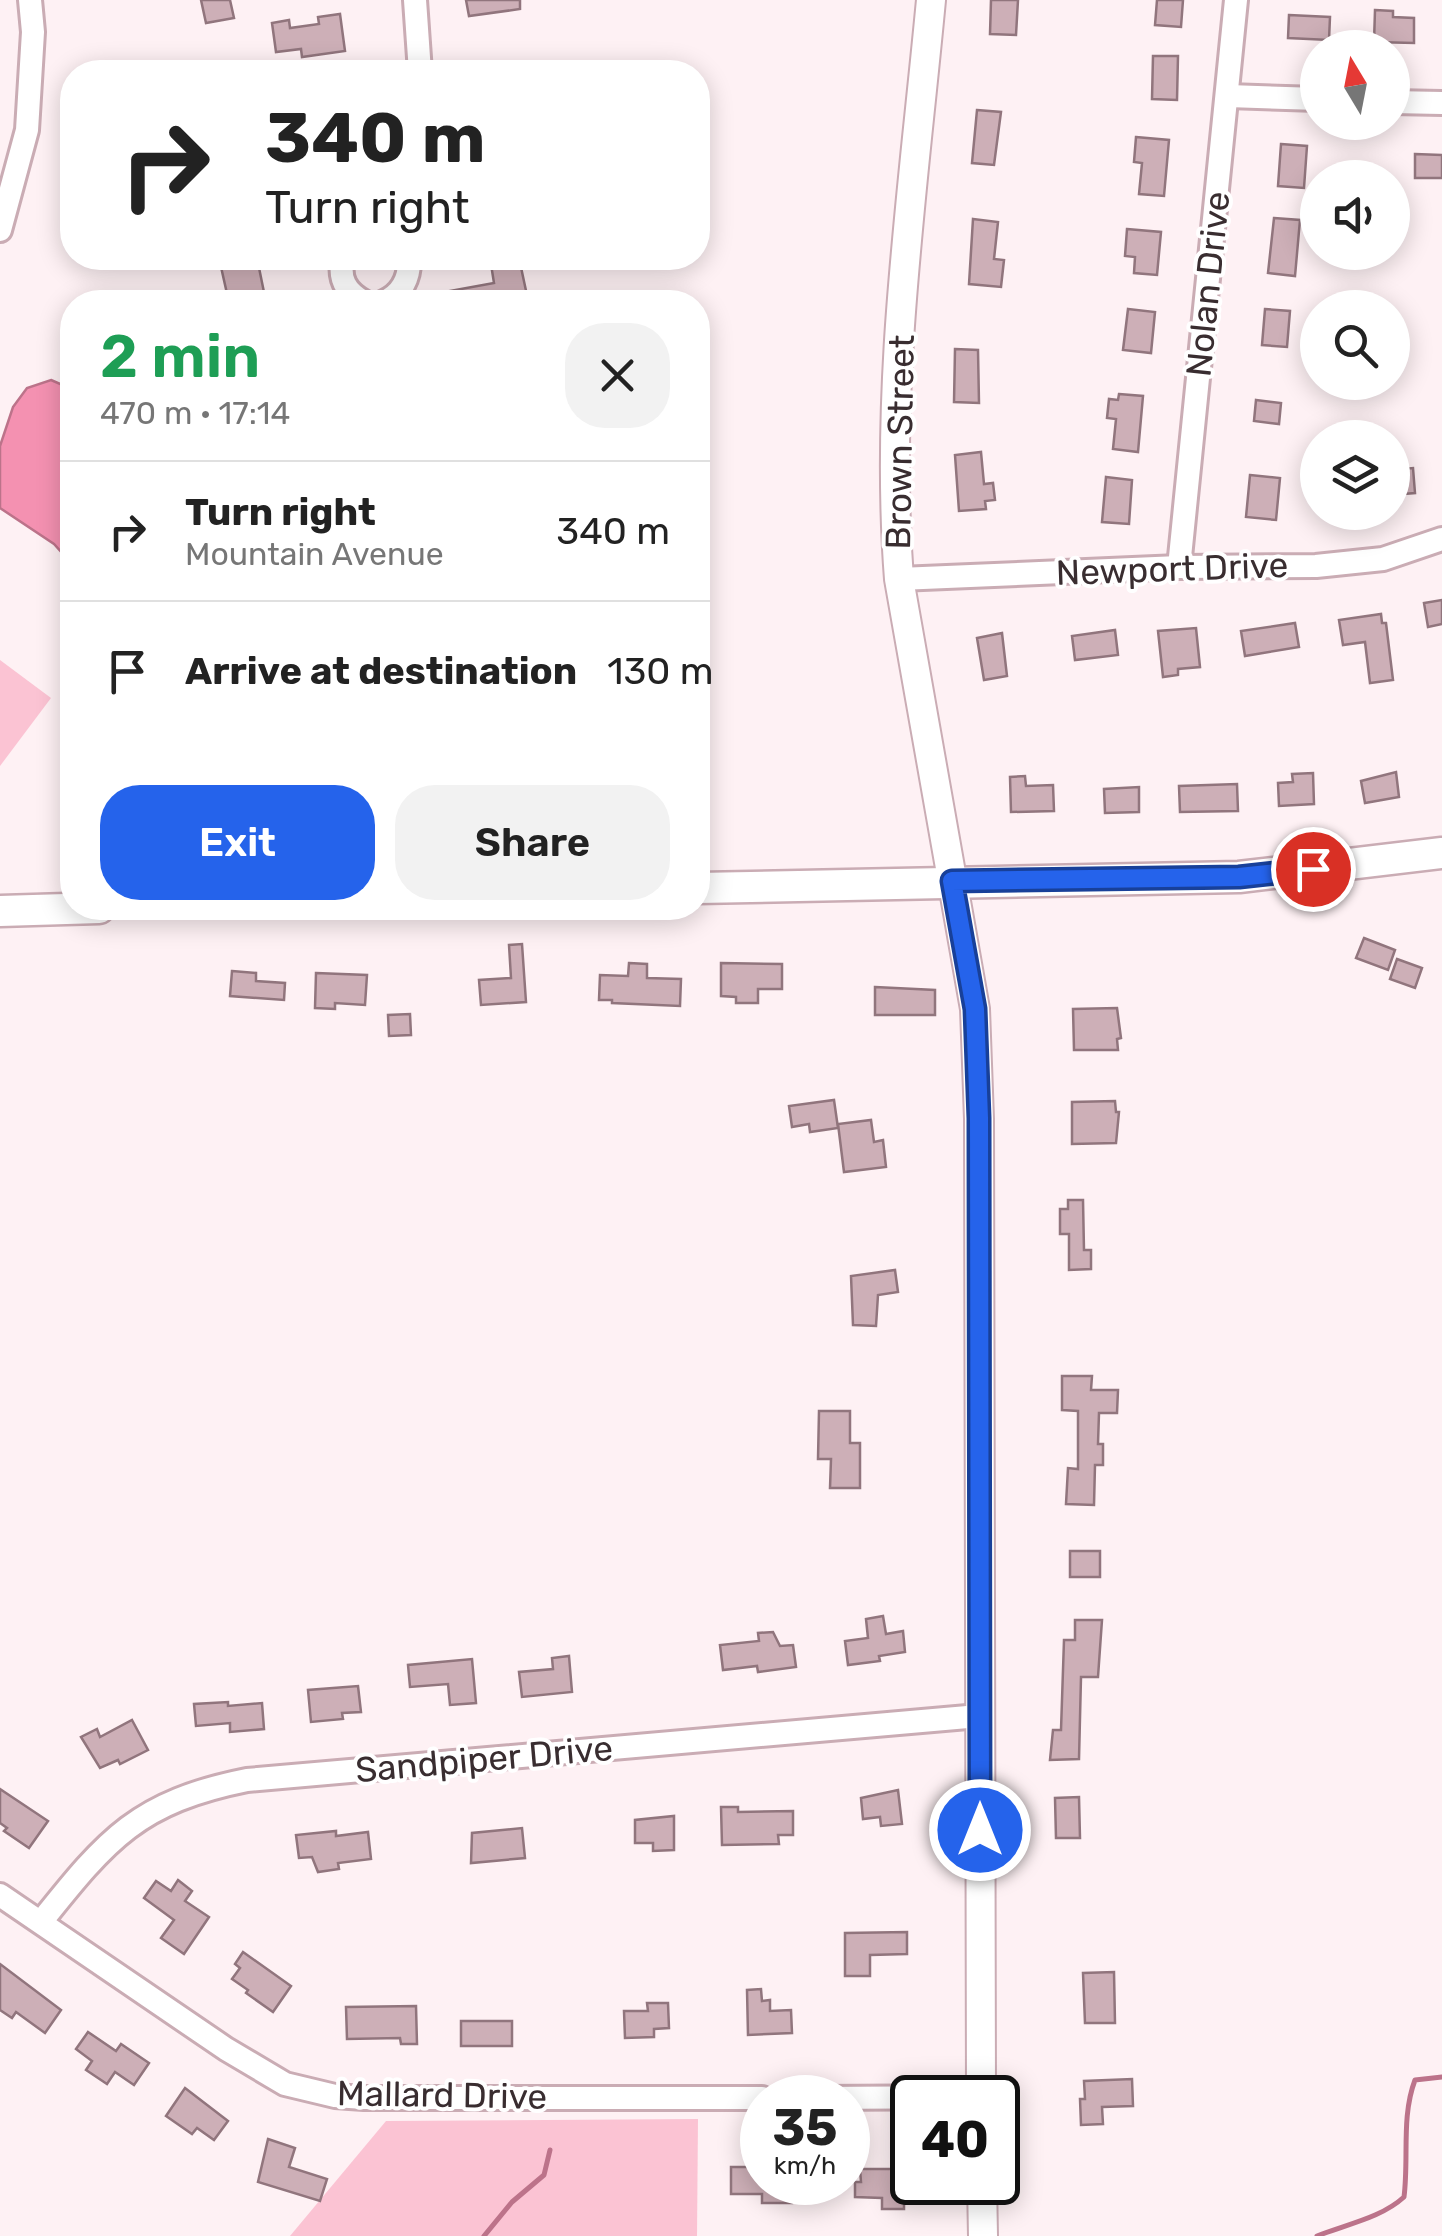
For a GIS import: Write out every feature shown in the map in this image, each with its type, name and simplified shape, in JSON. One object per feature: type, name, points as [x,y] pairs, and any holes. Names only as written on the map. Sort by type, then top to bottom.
[{"type":"main road","points":[[710,888],[1239,877],[1436,860]]},
{"type":"main road","points":[[0,911],[60,909]]},
{"type":"street","points":[[0,230],[27,130],[30,0]]},
{"type":"street","points":[[415,0],[419,60]]},
{"type":"street","name":"Brown Street","points":[[932,0],[907,248],[894,430],[894,511],[899,579],[975,1009],[981,2075]]},
{"type":"street","name":"Nolan Drive","points":[[1179,567],[1236,0]]},
{"type":"street","points":[[1228,96],[1300,98]]},
{"type":"street","points":[[1410,102],[1442,103]]},
{"type":"street","name":"Newport Drive","points":[[899,579],[1333,564],[1383,558],[1442,539]]},
{"type":"street","name":"Sandpiper Drive","points":[[41,1922],[93,1857],[128,1826],[164,1804],[216,1786],[247,1780],[980,1716]]},
{"type":"street","name":"Mallard Drive","points":[[0,1895],[284,2084],[335,2096],[740,2098]]},
{"type":"street","points":[[982,2205],[983,2236]]},
{"type":"shaded area","points":[[51,380],[60,384],[60,551],[0,508],[0,446],[13,407],[27,388]]},
{"type":"shaded area","points":[[0,660],[51,698],[0,766]]},
{"type":"shaded area","points":[[698,2119],[697,2236],[290,2236],[386,2121]]},
{"type":"building","points":[[201,0],[230,0],[234,18],[206,23]]},
{"type":"building","points":[[466,0],[520,0],[520,9],[469,16]]},
{"type":"building","points":[[991,0],[1018,0],[1016,35],[990,34]]},
{"type":"building","points":[[1157,0],[1183,0],[1181,27],[1155,25]]},
{"type":"building","points":[[1375,10],[1393,11],[1393,17],[1414,18],[1414,43],[1410,43],[1410,30],[1374,30]]},
{"type":"building","points":[[340,14],[345,51],[302,57],[301,49],[276,52],[272,23],[289,20],[290,28],[319,24],[318,17]]},
{"type":"building","points":[[1289,15],[1330,17],[1329,30],[1300,30],[1300,39],[1288,38]]},
{"type":"building","points":[[1153,56],[1178,56],[1177,100],[1152,99]]},
{"type":"building","points":[[977,110],[1001,112],[994,165],[972,163]]},
{"type":"building","points":[[1136,137],[1169,140],[1164,196],[1139,194],[1142,163],[1134,162]]},
{"type":"building","points":[[1281,144],[1307,146],[1306,160],[1300,160],[1300,188],[1278,186]]},
{"type":"building","points":[[1415,154],[1442,155],[1442,178],[1415,178]]},
{"type":"building","points":[[1274,218],[1300,220],[1295,276],[1268,273]]},
{"type":"building","points":[[973,219],[998,222],[994,259],[1004,260],[1001,287],[969,284]]},
{"type":"building","points":[[1127,229],[1161,232],[1157,275],[1134,273],[1135,257],[1125,256]]},
{"type":"building","points":[[222,270],[259,270],[264,290],[226,290]]},
{"type":"building","points":[[492,270],[522,270],[526,290],[456,290],[494,283]]},
{"type":"building","points":[[1128,309],[1155,312],[1151,353],[1123,350]]},
{"type":"building","points":[[1265,309],[1290,311],[1287,347],[1262,345]]},
{"type":"building","points":[[955,349],[978,350],[979,403],[954,402]]},
{"type":"building","points":[[1119,394],[1143,396],[1138,452],[1113,449],[1116,419],[1107,418],[1109,399],[1118,400]]},
{"type":"building","points":[[1256,400],[1281,403],[1279,424],[1254,421]]},
{"type":"building","points":[[981,452],[984,484],[993,483],[995,500],[985,501],[986,509],[959,511],[955,455]]},
{"type":"building","points":[[1413,468],[1415,493],[1410,493]]},
{"type":"building","points":[[1250,475],[1280,478],[1276,520],[1246,517]]},
{"type":"building","points":[[1106,477],[1132,480],[1129,524],[1102,522]]},
{"type":"building","points":[[1442,600],[1442,624],[1428,627],[1424,603]]},
{"type":"building","points":[[1381,614],[1382,623],[1386,623],[1393,680],[1370,683],[1365,642],[1343,645],[1339,620]]},
{"type":"building","points":[[1295,623],[1299,647],[1245,656],[1241,631]]},
{"type":"building","points":[[1196,628],[1200,667],[1178,669],[1178,675],[1163,677],[1158,631]]},
{"type":"building","points":[[1115,630],[1118,655],[1075,660],[1072,636]]},
{"type":"building","points":[[1002,633],[1007,676],[984,680],[977,638]]},
{"type":"building","points":[[1396,772],[1399,797],[1365,803],[1361,781]]},
{"type":"building","points":[[1313,773],[1314,804],[1279,806],[1278,783],[1293,782],[1292,774]]},
{"type":"building","points":[[1025,776],[1026,786],[1053,785],[1054,811],[1011,812],[1010,777]]},
{"type":"building","points":[[1237,784],[1238,811],[1180,812],[1179,786]]},
{"type":"building","points":[[1139,787],[1139,812],[1105,813],[1104,789]]},
{"type":"building","points":[[1364,938],[1395,950],[1388,970],[1356,958]]},
{"type":"building","points":[[522,944],[526,1002],[481,1005],[479,980],[511,978],[509,945]]},
{"type":"building","points":[[1397,959],[1422,968],[1415,988],[1390,979]]},
{"type":"building","points":[[629,963],[647,964],[647,978],[681,979],[680,1006],[599,1000],[600,975],[628,976]]},
{"type":"building","points":[[721,963],[782,964],[782,989],[758,989],[758,1003],[736,1003],[736,997],[721,996]]},
{"type":"building","points":[[232,971],[256,973],[256,981],[285,983],[284,1000],[230,996]]},
{"type":"building","points":[[316,973],[367,975],[365,1005],[335,1003],[335,1009],[315,1008]]},
{"type":"building","points":[[875,987],[935,990],[935,1015],[875,1015]]},
{"type":"building","points":[[1117,1008],[1121,1038],[1117,1039],[1118,1050],[1074,1050],[1073,1009]]},
{"type":"building","points":[[410,1014],[411,1035],[389,1036],[388,1015]]},
{"type":"building","points":[[834,1100],[838,1128],[810,1132],[809,1124],[792,1127],[789,1106]]},
{"type":"building","points":[[1115,1101],[1119,1112],[1116,1143],[1072,1144],[1072,1102]]},
{"type":"building","points":[[871,1120],[874,1142],[883,1140],[886,1167],[844,1172],[838,1124]]},
{"type":"building","points":[[1068,1200],[1083,1200],[1084,1250],[1091,1250],[1091,1269],[1069,1270],[1069,1234],[1060,1234],[1060,1209],[1068,1209]]},
{"type":"building","points":[[895,1270],[898,1292],[878,1295],[876,1326],[853,1325],[851,1276]]},
{"type":"building","points":[[1062,1376],[1092,1376],[1091,1390],[1118,1390],[1117,1413],[1099,1413],[1098,1444],[1103,1444],[1103,1465],[1095,1465],[1094,1505],[1066,1504],[1068,1468],[1078,1469],[1078,1411],[1062,1410]]},
{"type":"building","points":[[819,1411],[850,1411],[850,1443],[860,1443],[860,1488],[830,1488],[831,1459],[818,1459]]},
{"type":"building","points":[[1070,1551],[1100,1551],[1100,1577],[1070,1577]]},
{"type":"building","points":[[883,1616],[886,1634],[903,1631],[905,1652],[879,1656],[880,1661],[848,1665],[845,1641],[868,1638],[866,1619]]},
{"type":"building","points":[[1075,1620],[1102,1620],[1098,1677],[1081,1677],[1079,1759],[1050,1760],[1053,1730],[1061,1730],[1064,1640],[1075,1640]]},
{"type":"building","points":[[773,1632],[780,1646],[793,1645],[796,1667],[758,1672],[757,1666],[723,1670],[720,1645],[759,1641],[758,1633]]},
{"type":"building","points":[[569,1656],[572,1692],[522,1697],[519,1672],[553,1669],[552,1658]]},
{"type":"building","points":[[472,1659],[476,1703],[450,1705],[448,1684],[410,1687],[408,1665]]},
{"type":"building","points":[[358,1686],[361,1712],[342,1713],[343,1719],[311,1722],[308,1690]]},
{"type":"building","points":[[228,1702],[228,1706],[262,1703],[264,1729],[230,1732],[230,1723],[196,1726],[194,1704]]},
{"type":"building","points":[[132,1720],[148,1750],[120,1764],[118,1760],[100,1768],[81,1737],[97,1729],[100,1737]]},
{"type":"building","points":[[0,1789],[48,1821],[29,1848],[4,1831],[7,1828],[0,1823]]},
{"type":"building","points":[[898,1790],[902,1824],[881,1826],[880,1817],[863,1819],[861,1798]]},
{"type":"building","points":[[1079,1797],[1080,1838],[1056,1838],[1055,1798]]},
{"type":"building","points":[[721,1807],[738,1807],[738,1812],[793,1811],[793,1835],[778,1835],[779,1844],[722,1845]]},
{"type":"building","points":[[674,1816],[674,1850],[653,1851],[653,1843],[635,1843],[635,1820]]},
{"type":"building","points":[[522,1828],[525,1858],[471,1863],[472,1833]]},
{"type":"building","points":[[336,1831],[336,1836],[368,1832],[371,1859],[338,1863],[339,1869],[318,1872],[312,1857],[299,1858],[296,1835]]},
{"type":"building","points":[[178,1880],[192,1891],[185,1901],[209,1917],[184,1954],[161,1938],[174,1920],[144,1898],[156,1881],[171,1891]]},
{"type":"building","points":[[907,1932],[907,1954],[870,1955],[870,1976],[845,1976],[845,1933]]},
{"type":"building","points":[[243,1952],[291,1986],[273,2012],[232,1979],[240,1968],[235,1964]]},
{"type":"building","points":[[0,1964],[61,2010],[45,2033],[16,2012],[12,2018],[0,2010]]},
{"type":"building","points":[[1114,1972],[1115,2023],[1085,2023],[1083,1973]]},
{"type":"building","points":[[761,1989],[762,2001],[770,2000],[770,2011],[791,2010],[792,2033],[748,2035],[747,1990]]},
{"type":"building","points":[[647,2003],[668,2003],[669,2028],[654,2029],[654,2037],[625,2038],[624,2011],[648,2011]]},
{"type":"building","points":[[416,2006],[417,2044],[401,2044],[400,2038],[347,2039],[346,2007]]},
{"type":"building","points":[[461,2021],[512,2021],[512,2046],[461,2046]]},
{"type":"building","points":[[88,2032],[116,2051],[121,2044],[149,2063],[134,2085],[115,2072],[107,2084],[86,2070],[92,2061],[76,2049]]},
{"type":"building","points":[[1132,2079],[1133,2106],[1102,2107],[1103,2124],[1081,2125],[1084,2081]]},
{"type":"building","points":[[185,2088],[228,2121],[214,2140],[197,2128],[192,2134],[166,2116]]},
{"type":"building","points":[[268,2139],[295,2148],[289,2167],[327,2179],[320,2201],[258,2182]]},
{"type":"building","points":[[731,2167],[740,2167],[740,2194],[731,2194]]},
{"type":"building","points":[[870,2169],[890,2169],[890,2205],[904,2205],[904,2209],[882,2209],[882,2198],[870,2198]]},
{"type":"waterway","points":[[1317,2236],[1374,2215],[1404,2197],[1407,2123],[1415,2080],[1442,2077]]},
{"type":"waterway","points":[[484,2236],[512,2202],[544,2175],[550,2150]]},
{"type":"route","points":[[980,1830],[979,1118],[975,1009],[952,881],[1239,877],[1313,869]]}]
